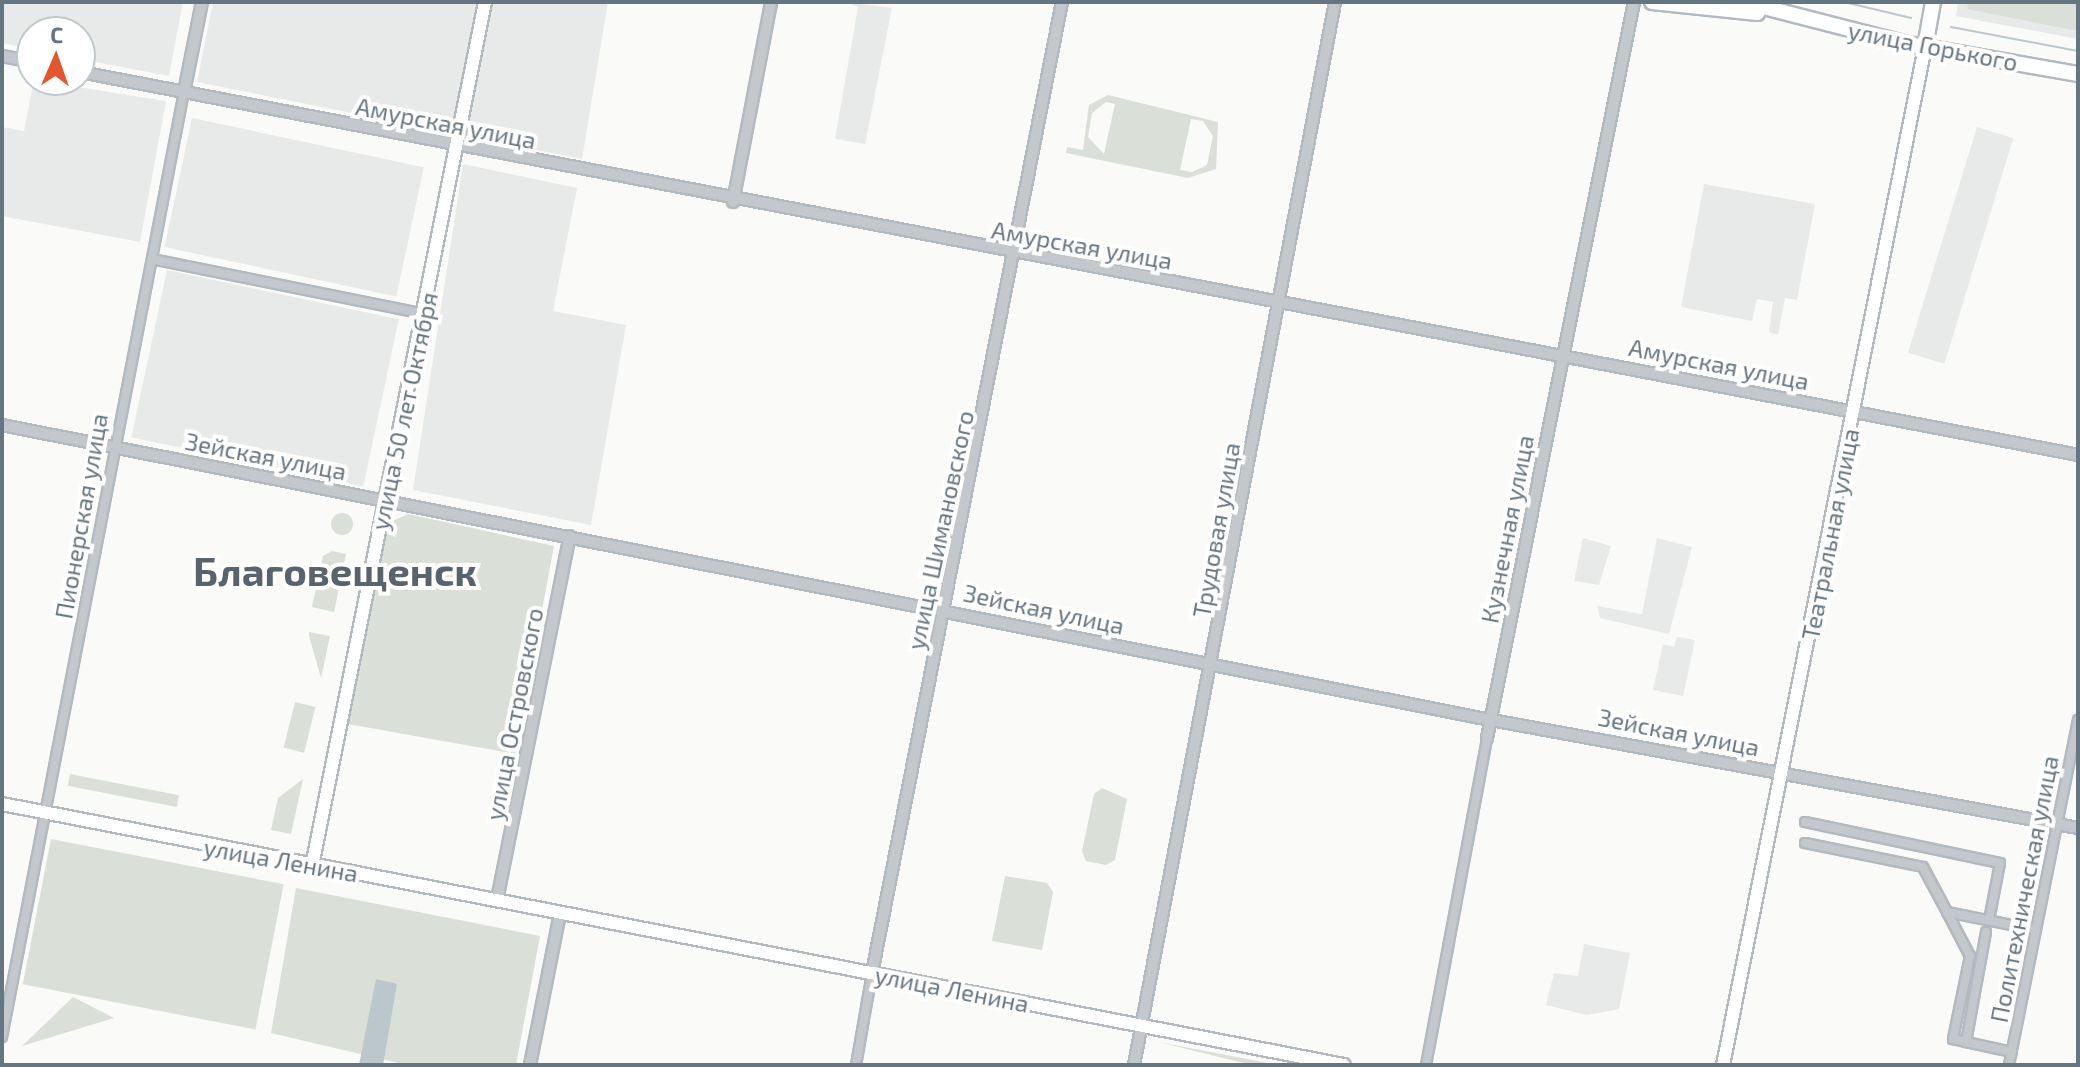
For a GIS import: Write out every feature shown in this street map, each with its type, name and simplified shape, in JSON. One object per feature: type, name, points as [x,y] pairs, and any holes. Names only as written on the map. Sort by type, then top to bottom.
[{"type":"main road","name":"улица 50 лет Октября","points":[[312,866],[425,315],[485,2]]},
{"type":"main road","name":"улица Горького","points":[[1652,2],[1789,16]]},
{"type":"main road","name":"улица Горького","points":[[1744,2],[1789,16],[1925,47],[2078,74]]},
{"type":"main road","name":"Театральная улица","points":[[1723,1065],[1785,773],[1933,2]]},
{"type":"main road","name":"улица Ленина","points":[[2,804],[1344,1065]]},
{"type":"street","name":"Пионерская улица","points":[[2,1037],[113,447],[202,2]]},
{"type":"street","points":[[733,202],[771,2]]},
{"type":"street","name":"улица Шимановского","points":[[856,1065],[1062,2]]},
{"type":"street","name":"Трудовая улица","points":[[1134,1065],[1335,2]]},
{"type":"street","name":"Кузнечная улица","points":[[1426,1065],[1561,355],[1634,2]]},
{"type":"street","name":"Амурская улица","points":[[96,75],[733,202],[1278,301],[2078,455]]},
{"type":"street","points":[[152,259],[425,315]]},
{"type":"street","name":"Зейская улица","points":[[2,425],[1491,719],[2078,828]]},
{"type":"street","name":"улица Островского","points":[[497,900],[570,536]]},
{"type":"street","name":"Политехническая улица","points":[[2009,1065],[2078,720]]},
{"type":"street","points":[[1805,822],[2000,863],[1989,920]]},
{"type":"street","points":[[1805,843],[1923,867],[1970,956],[1953,1039],[2012,1052]]},
{"type":"street","points":[[1947,912],[2036,930]]},
{"type":"street","points":[[530,1065],[560,913]]},
{"type":"street","points":[[1966,1042],[1986,932]]},
{"type":"shaded area","points":[[2,2],[183,2],[169,76],[96,62],[96,16],[16,16],[16,46],[2,43]]},
{"type":"shaded area","points":[[213,2],[608,2],[582,159],[197,82]]},
{"type":"shaded area","points":[[846,2],[892,8],[865,144],[835,139],[858,7]]},
{"type":"shaded area","points":[[1958,2],[2078,2],[2078,39],[1956,16]]},
{"type":"shaded area","points":[[1969,2],[2078,2],[2078,31],[1967,9]]},
{"type":"shaded area","points":[[96,90],[166,101],[140,242],[2,216],[2,127],[24,131],[31,96],[96,96]]},
{"type":"shaded area","points":[[1108,95],[1218,122],[1216,169],[1188,178],[1066,153],[1067,147],[1083,150],[1089,105]],"holes":[[[1106,102],[1115,104],[1104,154],[1088,137],[1092,113]],[[1191,119],[1203,121],[1213,136],[1207,165],[1192,172],[1180,170]]]},
{"type":"shaded area","points":[[192,118],[424,167],[396,296],[165,247]]},
{"type":"shaded area","points":[[1977,127],[2013,138],[1944,364],[1908,353]]},
{"type":"shaded area","points":[[463,164],[577,188],[553,311],[626,325],[591,525],[413,490]]},
{"type":"shaded area","points":[[1704,184],[1815,204],[1797,300],[1785,298],[1778,335],[1769,332],[1773,302],[1757,299],[1752,321],[1681,307]]},
{"type":"shaded area","points":[[167,270],[399,319],[363,487],[131,437]]},
{"type":"shaded area","points":[[342,513],[350,516],[353,524],[350,532],[342,535],[334,532],[331,524],[334,516]]},
{"type":"shaded area","points":[[408,514],[554,546],[515,754],[348,724],[344,717],[386,524]]},
{"type":"shaded area","points":[[1583,538],[1611,546],[1599,585],[1574,581]]},
{"type":"shaded area","points":[[1657,538],[1692,547],[1669,634],[1600,618],[1597,606],[1642,614]]},
{"type":"shaded area","points":[[332,551],[346,554],[334,612],[312,607],[323,556]]},
{"type":"shaded area","points":[[309,632],[330,636],[321,678],[309,636]]},
{"type":"shaded area","points":[[1677,637],[1695,640],[1683,696],[1653,690],[1663,644],[1674,647]]},
{"type":"shaded area","points":[[295,702],[315,707],[304,753],[284,748]]},
{"type":"shaded area","points":[[70,774],[179,795],[177,807],[68,786]]},
{"type":"shaded area","points":[[303,779],[291,834],[271,830],[278,798]]},
{"type":"shaded area","points":[[1102,788],[1127,799],[1115,860],[1106,865],[1086,861],[1082,851],[1094,794]]},
{"type":"shaded area","points":[[51,839],[284,884],[255,1030],[23,984]]},
{"type":"shaded area","points":[[1005,876],[1047,883],[1053,892],[1042,950],[992,941]]},
{"type":"shaded area","points":[[296,888],[540,936],[516,1065],[407,1065],[271,1033]]},
{"type":"shaded area","points":[[1584,944],[1630,953],[1619,1009],[1587,1015],[1546,1005],[1554,973],[1578,976]]},
{"type":"shaded area","points":[[376,979],[397,984],[383,1065],[359,1065]]},
{"type":"shaded area","points":[[73,997],[114,1018],[22,1046]]},
{"type":"shaded area","points":[[1158,1042],[1279,1065],[1252,1065]]},
{"type":"waterway","points":[[1844,2],[1911,18]]},
{"type":"waterway","points":[[1951,27],[2078,51]]},
{"type":"district","name":"Благовещенск","points":[[335,570]]}]
